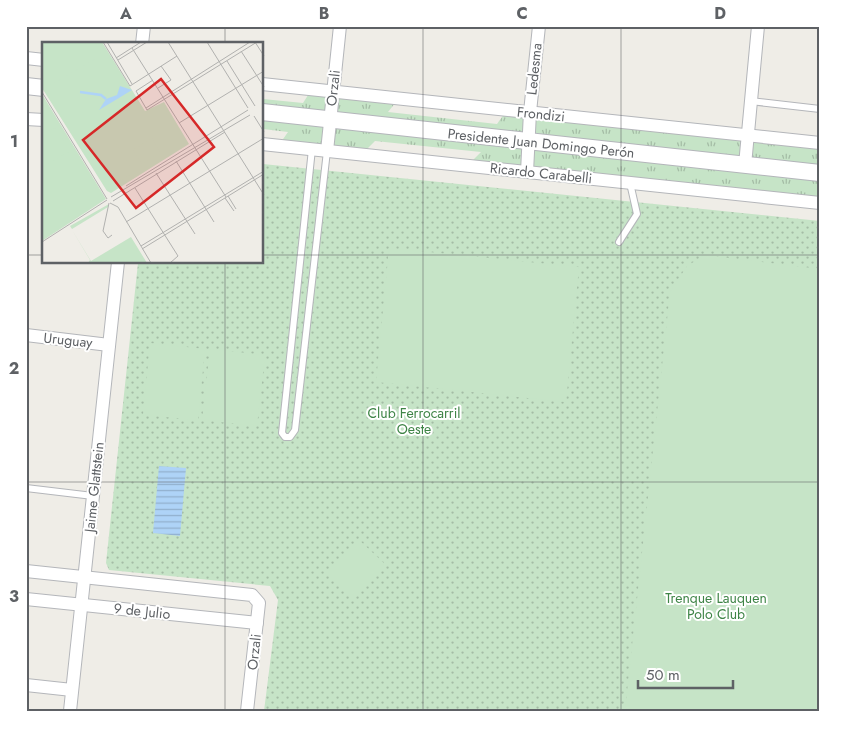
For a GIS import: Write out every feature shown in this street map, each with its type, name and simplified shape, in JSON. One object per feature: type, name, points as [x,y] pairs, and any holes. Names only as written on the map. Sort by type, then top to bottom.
[{"type":"main road","points":[[26,86],[42,88]]},
{"type":"main road","name":"Presidente Juan Domingo Perón","points":[[264,112],[820,173]]},
{"type":"street","points":[[142,42],[144,26]]},
{"type":"street","name":"Orzali","points":[[327,151],[340,26]]},
{"type":"street","name":"Ledesma","points":[[527,172],[530,112],[539,26]]},
{"type":"street","points":[[745,165],[758,26]]},
{"type":"street","points":[[26,58],[42,60]]},
{"type":"street","name":"Frondizi","points":[[264,84],[820,144]]},
{"type":"street","points":[[26,119],[42,120]]},
{"type":"street","name":"Ricardo Carabelli","points":[[264,144],[820,203]]},
{"type":"street","name":"Jaime Glattstein","points":[[70,711],[118,264]]},
{"type":"street","name":"Uruguay","points":[[26,336],[109,345]]},
{"type":"street","name":"9 de Julio","points":[[26,571],[252,596]]},
{"type":"street","name":"Orzali","points":[[247,711],[259,603],[252,596]]},
{"type":"street","name":"9 de Julio","points":[[26,599],[257,623]]},
{"type":"street","points":[[26,686],[72,690]]},
{"type":"lane","points":[[750,101],[820,109]]},
{"type":"lane","points":[[312,149],[282,433],[285,438],[290,437],[295,430],[327,151]]},
{"type":"lane","points":[[619,242],[636,214],[630,183]]},
{"type":"lane","points":[[26,488],[93,496]]},
{"type":"green space","points":[[310,92],[396,102],[388,112],[497,124],[505,113],[820,147],[820,167],[264,107],[264,99],[303,103]]},
{"type":"green space","points":[[264,119],[820,179],[820,199],[471,162],[481,152],[375,141],[365,151],[281,142],[288,132],[264,129]]},
{"type":"green space","name":"Club Ferrocarril Oeste","points":[[264,164],[820,221],[820,711],[264,711],[278,600],[270,586],[109,570],[106,563],[138,264],[264,264]]},
{"type":"green space","points":[[389,248],[579,267],[566,402],[376,382]]},
{"type":"green space","name":"Trenque Lauquen Polo Club","points":[[705,255],[820,269],[820,711],[625,711],[670,292],[687,266]]},
{"type":"green space","points":[[150,343],[205,349],[198,420],[143,415]]},
{"type":"green space","points":[[210,349],[265,355],[257,426],[202,420]]},
{"type":"green space","points":[[359,540],[386,565],[355,598],[328,572]]},
{"type":"water","points":[[159,466],[186,468],[180,536],[153,533]]}]
